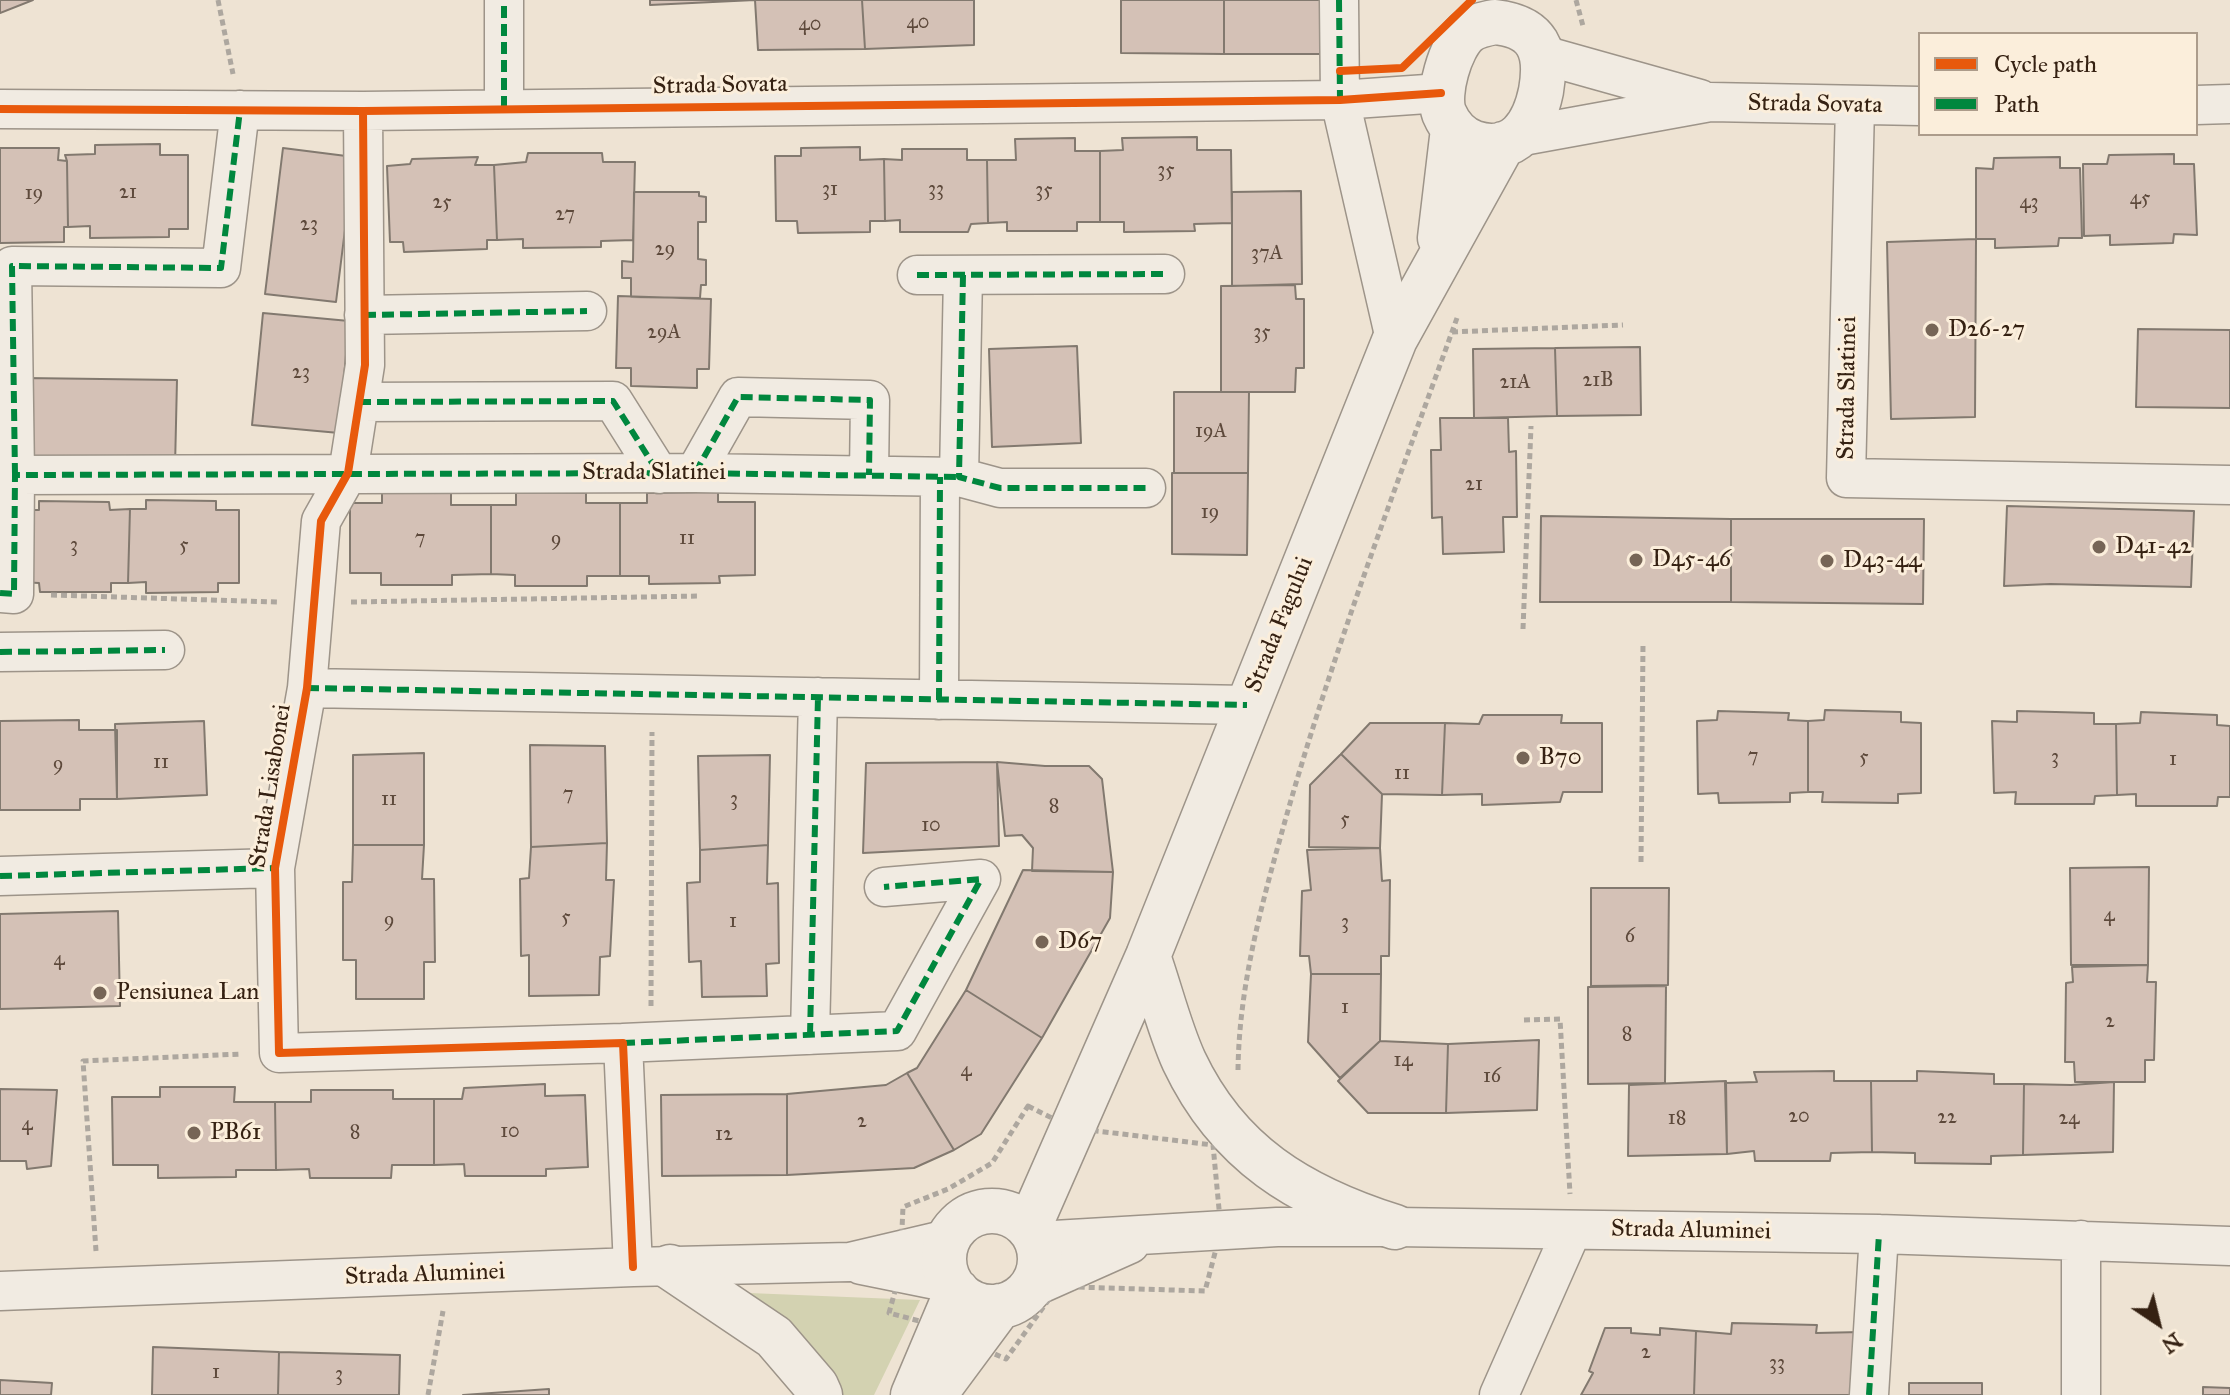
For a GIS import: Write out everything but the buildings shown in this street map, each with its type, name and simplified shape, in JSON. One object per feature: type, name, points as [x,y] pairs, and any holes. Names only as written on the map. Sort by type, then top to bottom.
[{"type":"street","points":[[504,0],[504,108]]},
{"type":"street","points":[[1339,0],[1340,100],[1395,339]]},
{"type":"street","name":"Strada Fagului","points":[[1014,1297],[1036,1279],[1039,1266],[1021,1226],[1140,975],[1395,339],[1432,270],[1510,141],[1529,126],[1537,112],[1544,75],[1539,31],[1495,22],[1490,13],[1458,43],[1447,111],[1432,270]]},
{"type":"street","name":"Strada Sovata","points":[[1539,31],[1710,102]]},
{"type":"street","name":"Strada Sovata","points":[[0,109],[363,111],[1340,100],[1447,111]]},
{"type":"street","name":"Strada Sovata","points":[[1510,141],[1710,102],[1918,106]]},
{"type":"street","points":[[2198,105],[2230,104]]},
{"type":"street","name":"Strada Slatinei","points":[[1855,106],[1846,478],[2230,485]]},
{"type":"street","points":[[7,593],[15,475],[12,266],[221,268],[240,110]]},
{"type":"street","name":"Strada Lisabonei","points":[[279,1053],[275,868],[307,688],[321,521],[348,473],[365,365],[363,111]]},
{"type":"street","points":[[1447,111],[1476,143],[1510,141]]},
{"type":"street","points":[[1374,249],[1432,270]]},
{"type":"street","points":[[917,275],[1165,274]]},
{"type":"street","points":[[939,700],[963,275]]},
{"type":"street","points":[[364,315],[587,311]]},
{"type":"street","points":[[359,402],[613,401],[677,473],[738,397],[870,400],[869,475]]},
{"type":"street","name":"Strada Slatinei","points":[[15,475],[869,475],[950,477],[1000,488],[1146,488]]},
{"type":"street","points":[[0,652],[165,650]]},
{"type":"street","points":[[307,688],[1247,705]]},
{"type":"street","points":[[810,1035],[818,697]]},
{"type":"street","points":[[0,876],[275,868]]},
{"type":"street","points":[[279,1053],[637,1043],[897,1031],[981,879],[884,887]]},
{"type":"street","points":[[1140,975],[1199,1088],[1237,1140],[1261,1163],[1308,1191],[1360,1216],[1395,1227]]},
{"type":"street","points":[[637,1043],[652,1267],[774,1337],[816,1386],[820,1395]]},
{"type":"street","points":[[1014,1297],[984,1306],[969,1301],[953,1287],[944,1262],[948,1239],[955,1227],[965,1219],[980,1212],[1021,1226]]},
{"type":"street","name":"Strada Aluminei","points":[[1021,1226],[1151,1234],[1277,1227],[1879,1234],[2230,1246]]},
{"type":"street","points":[[1499,1395],[1572,1230]]},
{"type":"street","name":"Strada Aluminei","points":[[1014,1297],[1151,1234]]},
{"type":"street","points":[[1869,1395],[1879,1234]]},
{"type":"street","name":"Strada Aluminei","points":[[0,1291],[850,1262],[948,1239]]},
{"type":"street","points":[[2081,1240],[2081,1395]]},
{"type":"street","name":"Strada Aluminei","points":[[850,1262],[953,1287]]},
{"type":"street","points":[[913,1395],[953,1287]]},
{"type":"street","points":[[934,1395],[1014,1297]]},
{"type":"path","points":[[218,0],[240,110]]},
{"type":"path","points":[[1576,0],[1585,30]]},
{"type":"path","points":[[1237,1140],[1238,1039],[1254,932],[1312,723],[1457,317]]},
{"type":"path","points":[[1452,332],[1623,325]]},
{"type":"path","points":[[1523,629],[1531,426]]},
{"type":"path","points":[[7,593],[315,603],[700,596]]},
{"type":"path","points":[[1641,862],[1643,644]]},
{"type":"path","points":[[637,1043],[653,695]]},
{"type":"path","points":[[1524,1020],[1560,1019],[1572,1230]]},
{"type":"path","points":[[99,1287],[83,1061],[279,1053]]},
{"type":"path","points":[[428,1395],[449,1275]]},
{"type":"green space","points":[[749,1293],[920,1300],[874,1395],[840,1395],[799,1334]]},
{"type":"marked path","points":[[504,0],[504,108]]},
{"type":"marked path","points":[[1339,0],[1340,100]]},
{"type":"marked path","points":[[15,475],[12,266],[221,268],[240,110]]},
{"type":"marked path","points":[[917,275],[1165,274]]},
{"type":"marked path","points":[[963,275],[959,477],[1000,488],[1146,488]]},
{"type":"marked path","points":[[364,315],[587,311]]},
{"type":"marked path","points":[[695,473],[738,397],[870,400],[869,475]]},
{"type":"marked path","points":[[359,402],[613,401],[659,474]]},
{"type":"marked path","points":[[0,593],[14,594],[15,475],[695,473],[959,477]]},
{"type":"marked path","points":[[939,700],[940,477]]},
{"type":"marked path","points":[[0,652],[165,650]]},
{"type":"marked path","points":[[307,688],[1247,705]]},
{"type":"marked path","points":[[810,1035],[818,697]]},
{"type":"marked path","points":[[0,876],[275,868]]},
{"type":"marked path","points":[[623,1043],[897,1031],[981,879],[884,887]]},
{"type":"marked path","points":[[1869,1395],[1879,1234]]},
{"type":"cycle path","points":[[1340,71],[1402,68],[1472,0]]},
{"type":"cycle path","points":[[0,109],[363,111],[1340,100],[1441,93]]},
{"type":"cycle path","points":[[363,111],[365,365],[348,473],[321,521],[307,688],[275,868],[279,1053],[623,1043],[633,1267]]},
{"type":"place","name":"D26-27","points":[[1932,330]]},
{"type":"place","name":"D41-42","points":[[2099,547]]},
{"type":"place","name":"D45-46","points":[[1636,560]]},
{"type":"place","name":"D43-44","points":[[1827,561]]},
{"type":"place","name":"B70","points":[[1523,758]]},
{"type":"place","name":"D67","points":[[1042,942]]},
{"type":"place","name":"Pensiunea Lan","points":[[100,993]]},
{"type":"place","name":"PB61","points":[[194,1133]]}]
